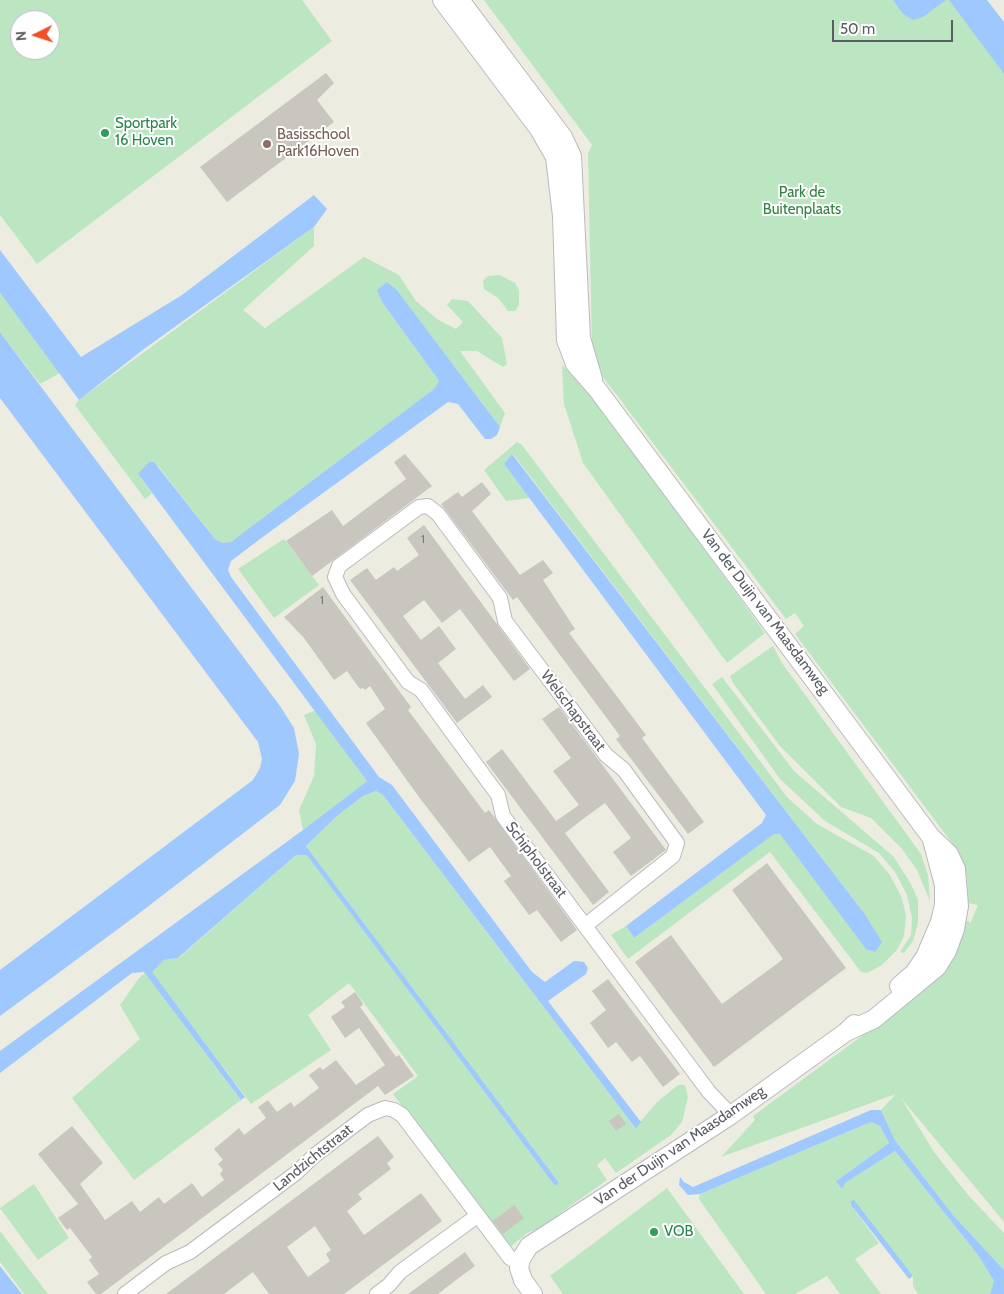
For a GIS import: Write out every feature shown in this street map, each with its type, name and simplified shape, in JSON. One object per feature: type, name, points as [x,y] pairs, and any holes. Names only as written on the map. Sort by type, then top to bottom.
[{"type":"street","name":"Van der Duijn van Maasdamweg","points":[[442,0],[534,122],[555,157],[562,216],[566,340],[575,364],[597,389],[931,837],[949,854],[956,869],[959,888],[960,906],[955,930],[947,951],[936,967],[899,1001],[874,1019],[846,1032],[731,1115],[529,1246],[520,1264]]},
{"type":"street","name":"Van der Duijn van Maasdamweg","points":[[460,0],[562,137],[572,156],[581,338],[587,363],[597,389]]},
{"type":"street","name":"Welschapstraat","points":[[334,577],[339,566],[419,506],[428,506],[438,514],[500,598],[505,621],[606,755],[624,770],[677,843],[674,856],[586,926]]},
{"type":"street","name":"Schipholstraat","points":[[334,577],[343,594],[408,682],[420,690],[493,788],[498,796],[503,816],[709,1092],[731,1115]]},
{"type":"street","name":"Landzichtstraat","points":[[125,1294],[166,1263],[198,1246],[296,1173],[315,1155],[368,1115],[385,1108],[394,1110],[402,1115],[510,1258],[520,1264]]},
{"type":"street","points":[[377,1294],[389,1285],[400,1272],[478,1216]]},
{"type":"street","points":[[520,1264],[523,1280],[533,1294]]},
{"type":"green space","name":"Sportpark 16 Hoven","points":[[0,0],[302,0],[332,41],[37,264],[0,215]]},
{"type":"green space","name":"Park de Buitenplaats","points":[[484,0],[969,0],[1004,44],[1004,1222],[901,1098],[934,1152],[969,1196],[1004,1233],[1004,1270],[953,1215],[895,1140],[881,1110],[896,1094],[721,1157],[755,1120],[753,1116],[897,1010],[962,921],[969,921],[970,924],[978,905],[968,903],[967,877],[958,851],[795,634],[804,626],[795,613],[786,619],[603,377],[592,348],[588,154],[592,145]]},
{"type":"green space","points":[[314,227],[314,246],[243,310],[265,328],[364,257],[399,275],[416,301],[437,319],[456,329],[463,322],[447,305],[452,299],[468,301],[502,338],[507,364],[503,367],[477,351],[460,351],[505,413],[500,427],[397,290],[387,282],[378,290],[382,302],[439,381],[434,389],[252,527],[231,542],[223,543],[215,539],[158,466],[138,474],[152,494],[145,499],[75,405],[79,400]]},
{"type":"green space","points":[[500,275],[515,283],[519,290],[519,305],[515,311],[508,311],[498,298],[484,289],[483,281],[488,276]]},
{"type":"green space","points":[[0,293],[60,373],[40,384],[0,332]]},
{"type":"green space","points":[[562,365],[592,395],[765,633],[727,663],[583,463],[564,404]]},
{"type":"green space","points":[[517,442],[522,445],[787,797],[817,824],[874,856],[890,875],[902,898],[906,916],[904,936],[897,950],[882,965],[867,973],[861,972],[770,852],[628,959],[611,935],[626,926],[634,938],[773,834],[780,834],[864,913],[513,454],[504,464],[530,498],[506,501],[484,470]]},
{"type":"green space","points":[[284,539],[319,585],[274,618],[238,569]]},
{"type":"green space","points":[[773,646],[782,663],[921,854],[928,875],[930,901],[917,870],[902,849],[871,818],[841,807],[780,746],[733,683],[730,676]]},
{"type":"green space","points":[[722,677],[794,771],[894,857],[911,884],[918,900],[918,923],[913,941],[904,953],[900,952],[911,935],[912,918],[907,895],[895,872],[879,853],[825,821],[780,779],[712,684]]},
{"type":"green space","points":[[316,710],[367,781],[303,830],[299,810],[314,776],[316,744],[304,715]]},
{"type":"green space","points":[[376,791],[383,795],[635,1128],[657,1102],[678,1085],[685,1085],[688,1097],[682,1122],[671,1135],[616,1173],[605,1158],[597,1165],[607,1180],[543,1227],[527,1233],[509,1248],[393,1094],[418,1076],[349,983],[308,1015],[331,1050],[251,1104],[151,972],[164,960],[179,958],[296,855],[308,855],[555,1186],[558,1183],[306,846],[337,816],[363,796]]},
{"type":"green space","points":[[145,973],[241,1100],[134,1180],[72,1098],[140,1039],[120,1005],[139,978]]},
{"type":"green space","points":[[871,1122],[880,1126],[889,1143],[837,1180],[842,1189],[844,1183],[895,1151],[978,1255],[994,1281],[990,1294],[918,1294],[913,1286],[913,1276],[851,1205],[879,1243],[855,1259],[881,1294],[840,1294],[827,1276],[795,1294],[766,1294],[699,1199],[700,1194]]},
{"type":"green space","points":[[34,1184],[69,1238],[38,1260],[0,1208]]},
{"type":"green space","name":"VOB","points":[[667,1188],[744,1294],[563,1294],[550,1276]]},
{"type":"green space","points":[[0,1231],[48,1294],[24,1294],[0,1262]]},
{"type":"water","points":[[893,0],[946,0],[923,17],[913,20],[903,14]]},
{"type":"water","points":[[949,0],[987,0],[1004,22],[1004,74]]},
{"type":"water","points":[[314,195],[327,209],[314,227],[144,349],[79,400],[0,293],[0,250],[81,357],[182,295]]},
{"type":"water","points":[[387,282],[397,290],[500,427],[497,435],[491,439],[485,439],[458,404],[448,402],[231,561],[228,570],[231,577],[379,777],[392,785],[532,972],[545,982],[574,961],[584,962],[588,968],[586,974],[548,1001],[641,1122],[636,1129],[383,795],[376,791],[363,796],[337,816],[306,846],[559,1183],[555,1186],[307,855],[296,855],[178,958],[164,960],[152,972],[245,1097],[241,1100],[144,972],[132,973],[0,1073],[0,1051],[303,830],[367,781],[138,474],[149,462],[154,462],[215,539],[223,543],[231,542],[434,389],[439,381],[382,302],[377,290]]},
{"type":"water","points":[[0,332],[280,706],[294,728],[299,754],[295,781],[280,805],[133,918],[0,1016],[0,970],[253,780],[260,768],[262,759],[258,742],[0,398]]},
{"type":"water","points":[[512,454],[864,913],[882,942],[875,952],[866,949],[780,834],[774,834],[634,938],[626,926],[762,823],[766,815],[504,464]]},
{"type":"water","points":[[871,1110],[881,1110],[895,1140],[953,1215],[1004,1270],[1004,1294],[990,1294],[994,1281],[978,1255],[895,1151],[845,1183],[842,1189],[836,1181],[889,1143],[880,1126],[871,1122],[700,1194],[688,1195],[679,1185],[680,1177],[684,1182],[693,1187]]},
{"type":"water","points":[[854,1200],[913,1276],[909,1279],[851,1205],[851,1201]]},
{"type":"water","points":[[0,1266],[22,1294],[0,1294]]},
{"type":"building","name":"Basisschool Park16Hoven","points":[[326,73],[334,83],[317,100],[334,122],[227,202],[200,167]]},
{"type":"building","points":[[405,454],[432,486],[312,576],[286,541],[332,510],[343,526],[406,479],[394,462]]},
{"type":"building","points":[[482,482],[491,494],[472,511],[520,575],[543,560],[553,573],[543,580],[575,629],[569,633],[646,735],[642,738],[704,822],[688,834],[616,739],[620,736],[517,597],[513,600],[441,504],[458,492],[462,497]]},
{"type":"building","points":[[424,525],[530,669],[514,681],[460,609],[442,623],[424,600],[403,616],[421,640],[439,626],[456,649],[438,663],[465,699],[483,685],[492,697],[457,723],[350,580],[367,568],[376,580],[394,567],[397,571],[419,555],[407,538]]},
{"type":"building","points":[[323,587],[411,707],[408,710],[485,813],[489,810],[577,930],[561,942],[537,910],[529,915],[504,881],[511,876],[490,847],[469,862],[419,797],[366,723],[385,709],[370,686],[365,690],[363,688],[360,689],[347,671],[334,680],[304,638],[284,617]]},
{"type":"building","points":[[559,707],[666,850],[631,876],[613,852],[631,838],[605,803],[583,819],[565,833],[609,892],[593,905],[486,762],[502,749],[556,821],[579,805],[553,771],[571,758],[542,719]]},
{"type":"building","points":[[767,863],[846,968],[714,1067],[635,962],[671,935],[722,1004],[778,963],[783,959],[732,890]]},
{"type":"building","points":[[608,979],[680,1074],[663,1087],[640,1056],[632,1062],[616,1042],[608,1048],[590,1023],[606,1010],[592,991]]},
{"type":"building","points":[[355,992],[363,1005],[360,1007],[396,1057],[399,1055],[414,1076],[385,1095],[378,1086],[101,1294],[96,1294],[87,1282],[99,1274],[89,1260],[92,1257],[70,1228],[67,1230],[58,1218],[78,1204],[38,1154],[72,1126],[103,1163],[80,1184],[105,1220],[132,1201],[140,1212],[159,1197],[164,1204],[192,1183],[202,1197],[224,1180],[220,1174],[223,1170],[218,1164],[223,1160],[214,1149],[239,1128],[244,1135],[266,1118],[258,1107],[268,1100],[277,1112],[291,1102],[294,1107],[319,1088],[309,1075],[320,1067],[323,1070],[336,1060],[356,1085],[385,1065],[359,1028],[345,1038],[331,1017],[345,1007],[341,1002]]},
{"type":"building","points":[[619,1114],[626,1124],[616,1131],[609,1121]]},
{"type":"building","points":[[378,1136],[394,1157],[387,1163],[391,1169],[358,1194],[362,1199],[347,1211],[364,1235],[421,1193],[442,1221],[344,1294],[269,1294],[253,1272],[224,1294],[166,1294]],"holes":[[[315,1226],[331,1250],[326,1254],[330,1261],[308,1277],[287,1247]]]},
{"type":"building","points":[[514,1205],[524,1218],[503,1234],[493,1221]]},
{"type":"building","points":[[465,1252],[475,1266],[438,1294],[408,1294]]},
{"type":"place","name":"Sportpark 16 Hoven","points":[[105,133]]},
{"type":"place","name":"Basisschool Park16Hoven","points":[[267,144]]},
{"type":"place","name":"VOB","points":[[654,1232]]}]
